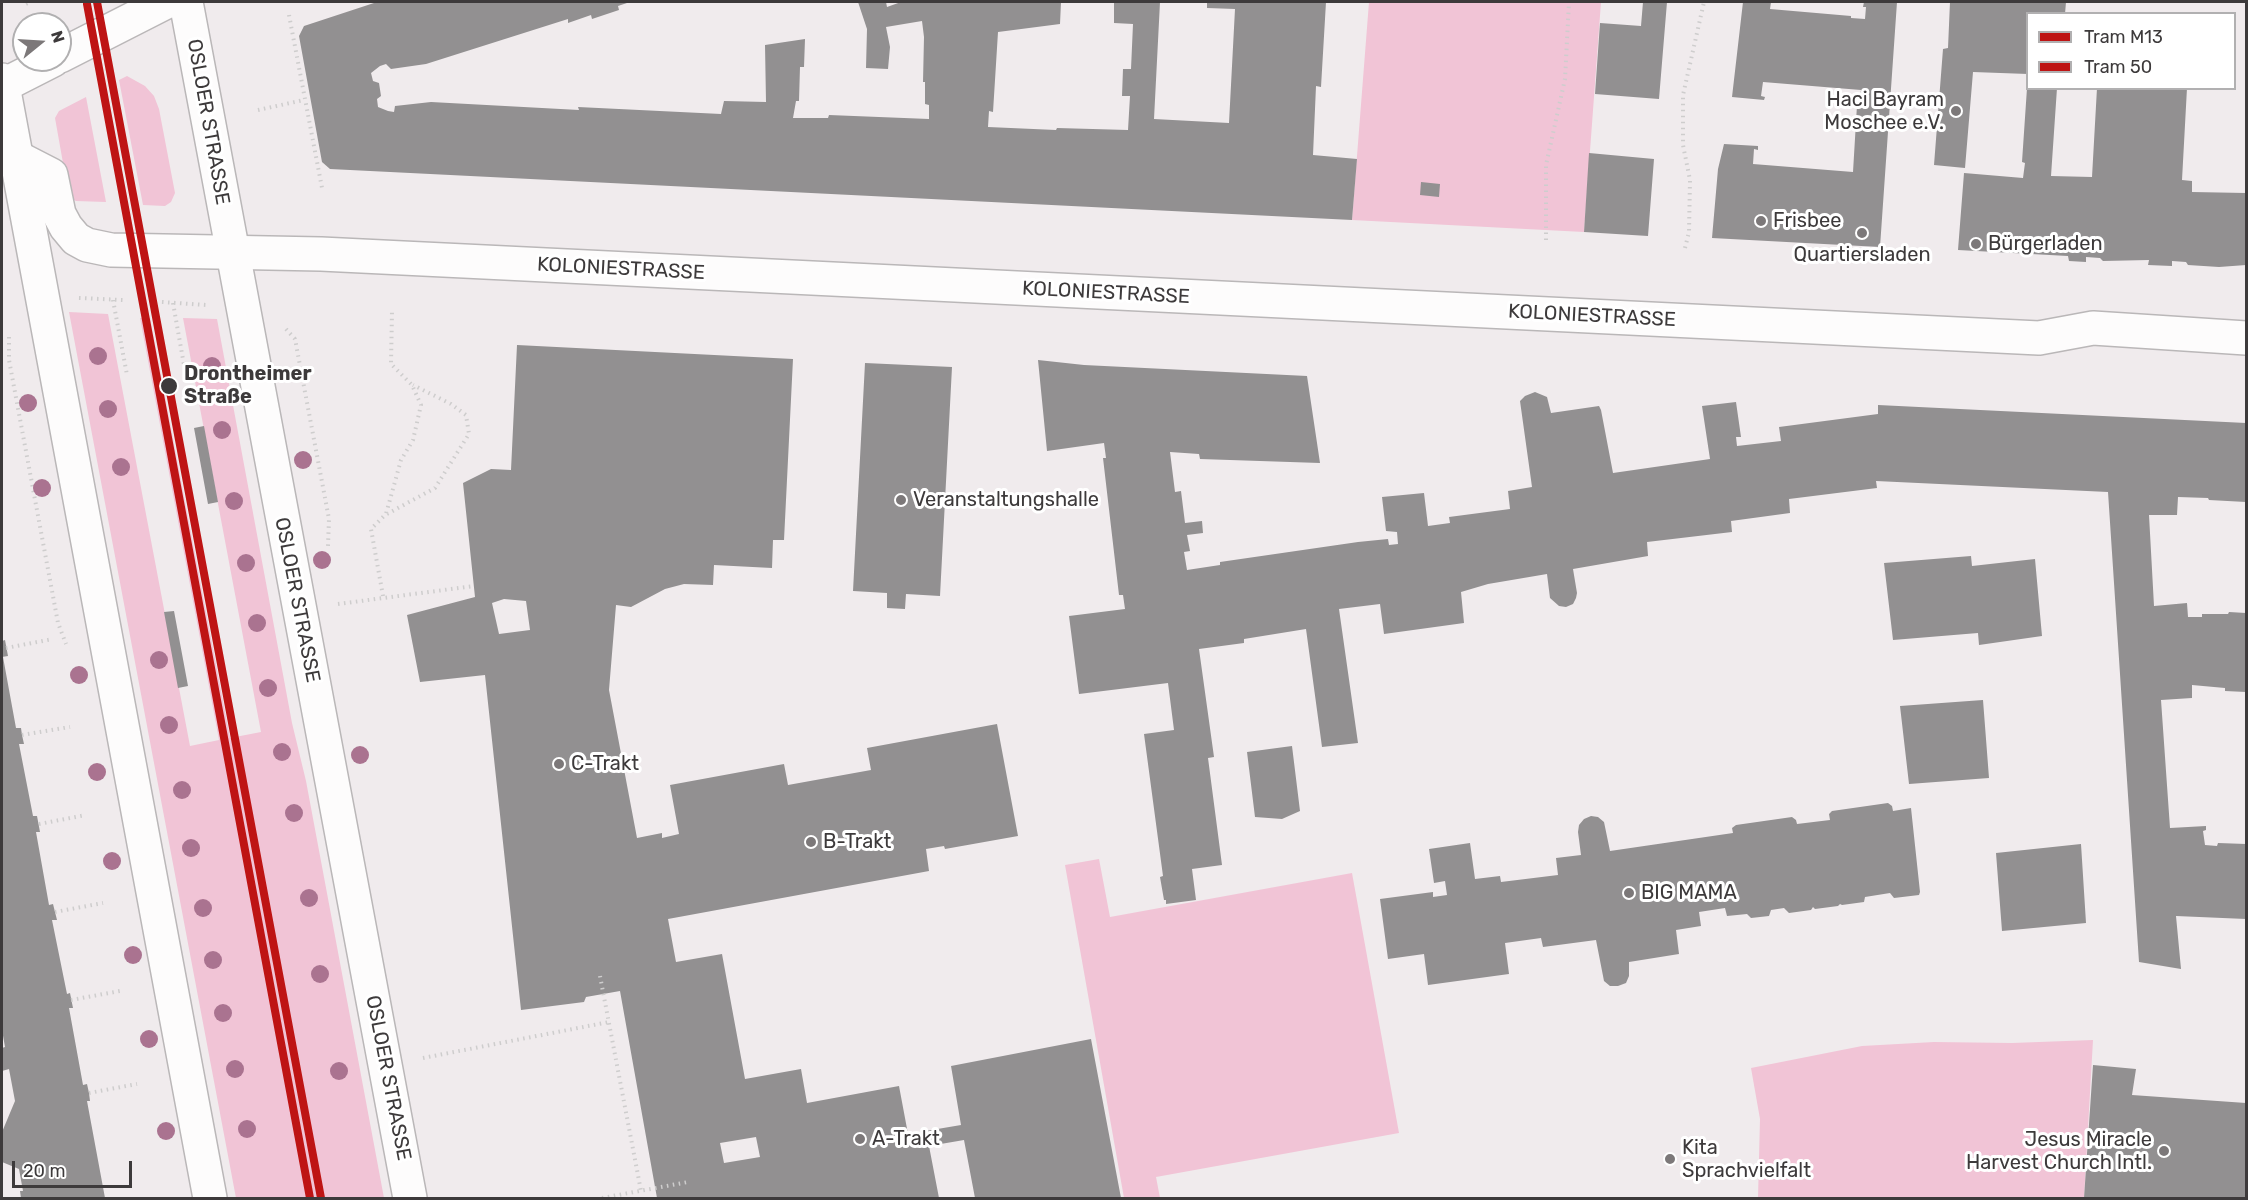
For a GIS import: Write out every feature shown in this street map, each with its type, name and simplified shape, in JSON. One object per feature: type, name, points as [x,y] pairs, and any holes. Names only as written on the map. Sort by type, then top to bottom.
[{"type":"main road","points":[[72,50],[166,2]]},
{"type":"main road","name":"OSLOER STRASSE","points":[[186,2],[411,1198]]},
{"type":"main road","points":[[28,72],[2,84],[210,1198]]},
{"type":"main road","name":"KOLONIESTRASSE","points":[[16,157],[51,175],[59,214],[76,239],[87,245],[111,250],[331,254],[2039,339],[2093,328],[2247,338]]},
{"type":"path","points":[[1546,240],[1546,165],[1565,79],[1569,2]]},
{"type":"path","points":[[1685,248],[1689,232],[1690,180],[1683,145],[1683,95],[1704,2]]},
{"type":"path","points":[[289,15],[322,188]]},
{"type":"path","points":[[258,110],[304,100]]},
{"type":"path","points":[[78,298],[123,300]]},
{"type":"path","points":[[114,300],[127,375]]},
{"type":"path","points":[[162,302],[214,305]]},
{"type":"path","points":[[173,303],[184,365]]},
{"type":"path","points":[[386,514],[401,460],[413,440],[421,405],[412,385],[392,364],[392,311]]},
{"type":"path","points":[[383,596],[371,529],[386,514],[435,488],[470,434],[466,415],[451,404],[412,385]]},
{"type":"path","points":[[338,604],[383,596],[474,586]]},
{"type":"path","points":[[6,648],[53,639]]},
{"type":"path","points":[[22,735],[70,727]]},
{"type":"path","points":[[39,824],[86,815]]},
{"type":"path","points":[[55,912],[103,903]]},
{"type":"path","points":[[600,976],[640,1191]]},
{"type":"path","points":[[71,1000],[120,991]]},
{"type":"path","points":[[423,1058],[609,1022]]},
{"type":"path","points":[[89,1093],[137,1084]]},
{"type":"path","points":[[602,1198],[688,1182]]},
{"type":"shaded area","points":[[1369,2],[1601,2],[1584,232],[1352,220]]},
{"type":"shaded area","points":[[127,76],[145,86],[154,96],[159,109],[175,193],[171,202],[165,206],[143,205],[119,80]]},
{"type":"shaded area","points":[[86,97],[106,202],[76,201],[72,199],[68,191],[55,118],[59,111]]},
{"type":"shaded area","points":[[69,312],[108,314],[190,746],[219,740],[140,318],[150,318],[230,738],[261,732],[183,318],[217,319],[384,1198],[236,1198]]},
{"type":"shaded area","points":[[1099,859],[1110,917],[1352,873],[1399,1133],[1156,1177],[1160,1198],[1124,1198],[1065,865]]},
{"type":"shaded area","points":[[2093,1040],[2084,1198],[1758,1198],[1760,1119],[1751,1068],[1862,1046],[1934,1042],[2012,1043]]},
{"type":"building","points":[[377,2],[630,2],[618,6],[619,10],[592,19],[591,15],[568,23],[568,19],[426,64],[391,69],[386,64],[380,66],[371,73],[373,81],[379,83],[381,96],[377,99],[378,107],[388,111],[394,112],[395,106],[431,102],[579,110],[578,107],[721,114],[724,101],[766,102],[765,45],[805,39],[804,67],[800,67],[799,101],[796,101],[793,118],[828,118],[829,115],[929,119],[929,105],[925,104],[925,82],[923,82],[922,21],[886,27],[890,47],[888,69],[866,68],[867,29],[858,2],[886,2],[887,7],[901,2],[1061,2],[1060,24],[998,32],[993,112],[989,111],[988,127],[1128,130],[1130,96],[1122,96],[1123,69],[1131,69],[1133,24],[1114,23],[1114,2],[1160,2],[1154,119],[1229,123],[1235,9],[1207,8],[1207,2],[1326,2],[1321,87],[1316,86],[1313,155],[1357,159],[1352,220],[330,169],[322,162],[299,36],[304,26]]},
{"type":"building","points":[[1643,2],[1667,2],[1659,99],[1595,94],[1600,23],[1641,26]]},
{"type":"building","points":[[1743,2],[1771,2],[1770,9],[1865,19],[1864,2],[1897,2],[1880,247],[1712,238],[1718,169],[1724,144],[1758,146],[1758,150],[1754,149],[1753,164],[1853,172],[1857,105],[1859,105],[1861,90],[1763,82],[1761,96],[1765,97],[1764,100],[1732,97]]},
{"type":"building","points":[[1950,2],[2066,2],[2065,12],[2026,12],[2026,74],[1973,72],[1965,168],[1934,165],[1943,49],[1948,48]]},
{"type":"building","points":[[2027,90],[2057,90],[2051,176],[2092,177],[2097,90],[2187,90],[2182,180],[2192,181],[2192,192],[2246,193],[2246,265],[2219,267],[2188,265],[2186,262],[2172,261],[2172,266],[2148,265],[2149,260],[2103,261],[2100,258],[2086,257],[2086,262],[2069,261],[2068,256],[1958,250],[1964,173],[2023,178],[2025,163],[2022,162]]},
{"type":"building","points":[[1589,153],[1654,159],[1648,236],[1584,232]]},
{"type":"building","points":[[1421,182],[1440,184],[1439,197],[1420,195]]},
{"type":"building","points":[[517,345],[793,359],[784,540],[773,540],[772,568],[714,565],[713,585],[684,584],[665,589],[631,607],[616,605],[609,690],[637,838],[662,833],[662,838],[679,834],[670,785],[784,764],[788,785],[871,770],[867,748],[997,724],[1018,836],[945,849],[944,846],[926,849],[929,871],[668,919],[676,962],[722,954],[745,1079],[801,1069],[807,1103],[899,1086],[908,1134],[961,1125],[951,1066],[1091,1039],[1121,1198],[975,1198],[964,1140],[929,1146],[939,1198],[657,1198],[620,991],[586,997],[584,1002],[521,1010],[485,675],[420,682],[407,615],[475,597],[463,483],[491,469],[511,470]],"holes":[[[504,599],[526,601],[530,630],[499,634],[492,603]],[[756,1137],[760,1157],[724,1163],[720,1143]]]},
{"type":"building","points":[[1038,360],[1084,365],[1307,376],[1320,463],[1200,459],[1199,454],[1170,452],[1175,492],[1181,491],[1185,523],[1202,521],[1203,533],[1187,535],[1190,551],[1184,552],[1187,570],[1220,565],[1220,562],[1358,542],[1388,539],[1389,545],[1398,544],[1397,532],[1386,531],[1382,497],[1424,493],[1428,526],[1450,523],[1449,517],[1510,509],[1508,491],[1532,487],[1520,401],[1535,392],[1547,397],[1551,413],[1599,406],[1613,473],[1710,459],[1702,406],[1736,402],[1741,437],[1736,437],[1737,446],[1781,441],[1779,427],[1878,414],[1878,405],[2246,423],[2246,502],[2178,497],[2177,515],[2149,515],[2154,606],[2187,603],[2188,617],[2202,617],[2202,614],[2228,614],[2229,612],[2246,613],[2246,692],[2192,685],[2192,698],[2161,700],[2170,828],[2206,826],[2206,830],[2203,831],[2205,845],[2246,844],[2246,919],[2176,916],[2181,969],[2139,962],[2108,492],[1876,481],[1877,488],[1789,499],[1790,513],[1731,521],[1732,532],[1647,542],[1648,556],[1573,569],[1577,593],[1573,604],[1566,607],[1559,606],[1550,598],[1547,574],[1488,584],[1461,592],[1464,623],[1384,634],[1380,604],[1339,609],[1358,743],[1322,747],[1306,629],[1244,639],[1244,643],[1199,649],[1214,757],[1208,758],[1222,865],[1192,869],[1196,900],[1166,904],[1160,877],[1163,876],[1144,734],[1174,730],[1168,683],[1079,694],[1069,616],[1125,609],[1123,595],[1119,595],[1103,458],[1106,458],[1104,443],[1047,451]]},
{"type":"building","name":"Veranstaltungshalle","points":[[865,363],[952,367],[940,596],[906,594],[905,609],[887,608],[887,593],[853,591]]},
{"type":"building","points":[[204,426],[218,502],[208,504],[194,428]]},
{"type":"building","points":[[1971,556],[1972,566],[2035,559],[2042,636],[1979,645],[1978,633],[1893,640],[1884,563]]},
{"type":"building","points":[[174,611],[188,686],[178,688],[164,612]]},
{"type":"building","points":[[5,640],[8,656],[2,657],[2,641]]},
{"type":"building","points":[[3,657],[16,728],[21,728],[24,744],[19,744],[33,816],[37,816],[40,832],[36,832],[49,905],[53,904],[57,920],[52,920],[67,994],[70,993],[73,1008],[69,1008],[83,1085],[87,1084],[89,1093],[90,1101],[87,1101],[105,1198],[21,1198],[20,1191],[23,1191],[19,1169],[2,1162],[2,1132],[15,1101],[9,1069],[2,1071],[2,1048],[5,1047],[2,1030]]},
{"type":"building","points":[[1983,700],[1989,778],[1909,784],[1900,706]]},
{"type":"building","points":[[1292,746],[1300,811],[1282,819],[1255,817],[1247,752]]},
{"type":"building","points":[[1888,803],[1892,806],[1893,811],[1911,808],[1919,895],[1894,898],[1890,893],[1865,897],[1864,902],[1815,909],[1813,907],[1811,910],[1789,913],[1784,908],[1771,910],[1769,916],[1751,918],[1747,914],[1727,916],[1725,908],[1699,912],[1701,926],[1676,930],[1679,954],[1629,962],[1629,976],[1626,983],[1618,986],[1610,986],[1604,981],[1596,940],[1543,947],[1541,938],[1505,943],[1509,974],[1428,985],[1424,954],[1388,959],[1380,899],[1433,892],[1433,897],[1447,895],[1445,881],[1434,883],[1429,849],[1470,843],[1475,879],[1500,876],[1501,882],[1558,875],[1556,858],[1581,855],[1579,825],[1591,816],[1598,817],[1604,822],[1610,851],[1733,833],[1732,828],[1736,825],[1792,817],[1797,824],[1830,820],[1829,814],[1832,811]]},
{"type":"building","points":[[2081,844],[2086,923],[2002,931],[1996,853]]},
{"type":"building","name":"Jesus Miracle Harvest Church Intl.","points":[[2093,1065],[2136,1069],[2132,1095],[2246,1103],[2246,1198],[2084,1198]]},
{"type":"tram line","name":"M13","points":[[97,2],[321,1198]]},
{"type":"tram line","name":"50","points":[[87,4],[310,1198]]},
{"type":"place","name":"Haci Bayram Moschee e.V.","points":[[1956,111]]},
{"type":"place","name":"Frisbee","points":[[1761,221]]},
{"type":"place","name":"Quartiersladen","points":[[1862,233]]},
{"type":"place","name":"Bürgerladen","points":[[1976,244]]},
{"type":"place","name":"Drontheimer Straße","points":[[169,386]]},
{"type":"place","name":"Veranstaltungshalle","points":[[901,500]]},
{"type":"place","name":"C-Trakt","points":[[559,764]]},
{"type":"place","name":"B-Trakt","points":[[811,842]]},
{"type":"place","name":"BIG MAMA","points":[[1629,893]]},
{"type":"place","name":"A-Trakt","points":[[860,1139]]},
{"type":"place","name":"Jesus Miracle Harvest Church Intl.","points":[[2164,1151]]},
{"type":"place","name":"Kita Sprachvielfalt","points":[[1670,1159]]}]
